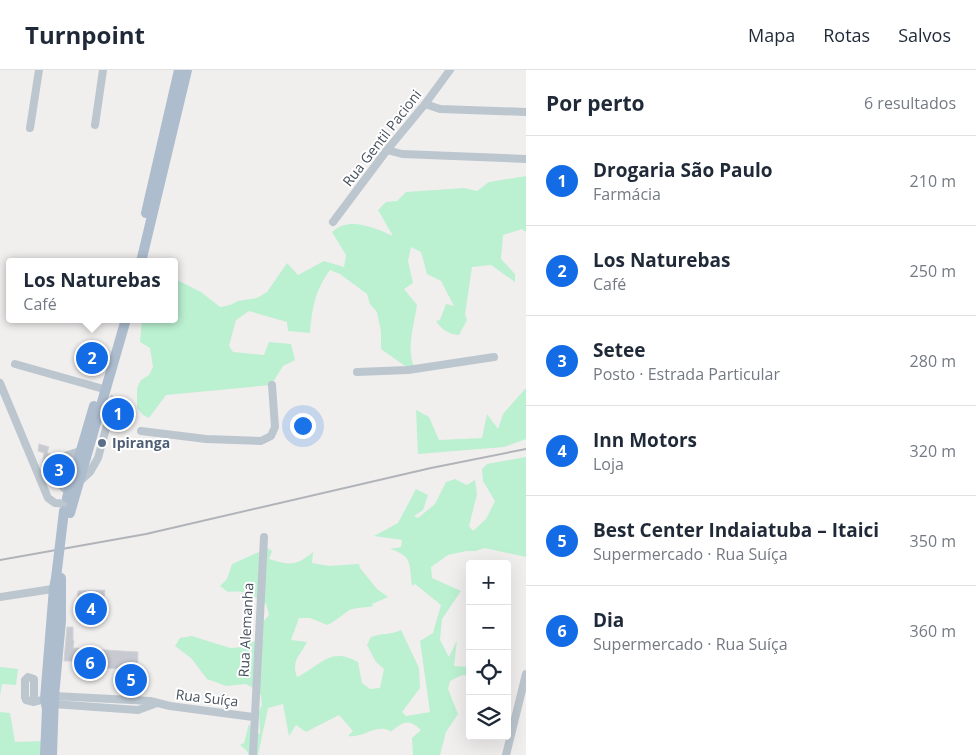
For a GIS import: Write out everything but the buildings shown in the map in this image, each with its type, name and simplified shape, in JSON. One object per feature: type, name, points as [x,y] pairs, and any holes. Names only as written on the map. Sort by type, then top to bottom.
[{"type":"main road","points":[[135,258],[179,70]]},
{"type":"main road","points":[[141,258],[188,70]]},
{"type":"main road","points":[[52,755],[50,702],[46,680],[68,508],[68,492],[119,323]]},
{"type":"main road","points":[[68,508],[79,482],[125,323]]},
{"type":"main road","points":[[45,755],[50,702],[59,653],[58,583]]},
{"type":"street","points":[[30,128],[39,70]]},
{"type":"street","points":[[95,125],[103,70]]},
{"type":"street","name":"Rua Gentil Pacioni","points":[[333,222],[387,150],[426,104],[450,70]]},
{"type":"street","points":[[426,104],[440,109],[526,112]]},
{"type":"street","points":[[387,150],[402,154],[526,159]]},
{"type":"street","points":[[357,372],[408,370],[494,357]]},
{"type":"street","points":[[15,364],[100,388]]},
{"type":"street","points":[[0,383],[48,498],[68,508]]},
{"type":"street","points":[[142,431],[206,439],[261,441],[271,436],[275,428],[272,385]]},
{"type":"street","name":"Rua Alemanha","points":[[252,755],[264,537]]},
{"type":"street","points":[[0,597],[58,583]]},
{"type":"street","points":[[506,755],[526,674]]},
{"type":"street","points":[[130,700],[135,705],[130,709]]},
{"type":"street","name":"Rua Suíça","points":[[79,701],[138,710],[159,703]]},
{"type":"street","name":"Rua Suíça","points":[[34,702],[150,701],[170,706],[254,717]]},
{"type":"green space","points":[[526,176],[526,232],[522,229],[503,235],[501,259],[515,274],[515,282],[491,265],[472,267],[465,314],[467,320],[459,335],[452,334],[441,327],[436,321],[440,320],[446,304],[454,306],[441,281],[427,274],[421,252],[411,247],[408,261],[413,283],[404,289],[417,305],[411,347],[411,355],[416,370],[412,371],[381,349],[381,332],[377,312],[370,304],[367,294],[340,274],[330,270],[315,300],[310,333],[288,331],[287,322],[249,311],[236,320],[229,346],[233,352],[264,355],[269,342],[291,344],[295,360],[283,366],[271,385],[166,395],[149,418],[143,415],[137,408],[137,388],[141,380],[149,375],[153,367],[150,348],[140,342],[142,323],[178,323],[178,280],[201,292],[220,307],[238,301],[257,298],[267,292],[287,263],[298,275],[324,261],[344,267],[346,255],[332,232],[339,227],[354,224],[362,225],[393,236],[378,210],[386,202],[397,201],[406,192],[464,188],[477,191],[489,182]]},
{"type":"green space","points":[[526,388],[526,439],[504,447],[418,454],[416,410],[429,417],[439,440],[482,438],[487,414],[498,429],[503,414]]},
{"type":"green space","points":[[526,457],[526,557],[485,548],[448,555],[431,567],[432,578],[461,591],[442,619],[440,640],[449,657],[457,640],[454,666],[466,667],[466,676],[462,675],[450,681],[448,689],[458,714],[446,732],[440,755],[413,755],[412,738],[421,730],[408,723],[402,724],[390,732],[389,730],[378,729],[359,735],[348,736],[353,731],[339,715],[306,732],[296,725],[289,736],[283,704],[268,708],[258,755],[249,755],[240,745],[244,743],[249,724],[255,735],[260,733],[259,712],[262,705],[261,695],[246,684],[226,686],[207,679],[191,658],[175,646],[180,638],[192,636],[230,648],[245,647],[249,642],[259,641],[262,623],[269,615],[266,604],[248,594],[228,592],[220,586],[227,579],[232,564],[268,548],[272,551],[269,559],[282,563],[297,562],[313,552],[312,563],[329,566],[359,564],[360,568],[377,589],[388,597],[372,604],[373,606],[352,609],[327,625],[310,618],[299,618],[291,640],[307,642],[297,658],[295,671],[297,677],[326,659],[340,656],[358,662],[362,683],[370,689],[380,688],[384,669],[376,662],[367,645],[371,637],[401,630],[419,668],[420,688],[402,712],[406,716],[430,712],[420,641],[433,633],[441,605],[415,584],[412,586],[410,566],[406,558],[390,549],[401,547],[402,540],[374,536],[398,523],[416,489],[428,495],[423,510],[414,516],[418,518],[435,504],[446,482],[455,479],[467,485],[475,480],[477,494],[469,526],[473,531],[486,519],[495,501],[483,481],[482,469],[487,464]]},
{"type":"green space","points":[[0,667],[18,669],[16,685],[2,684],[0,696]]},
{"type":"green space","points":[[0,712],[10,713],[15,742],[42,741],[42,755],[0,755]]},
{"type":"railway","points":[[0,560],[146,534],[431,468],[526,449]]},
{"type":"place","name":"Los Naturebas","points":[[92,358]]},
{"type":"place","name":"Drogaria São Paulo","points":[[118,414]]},
{"type":"place","name":"Ipiranga","points":[[102,443]]},
{"type":"place","name":"Setee","points":[[59,470]]},
{"type":"place","name":"Inn Motors","points":[[91,609]]},
{"type":"place","name":"Dia","points":[[90,663]]},
{"type":"place","name":"Best Center Indaiatuba – Itaici","points":[[131,680]]}]
